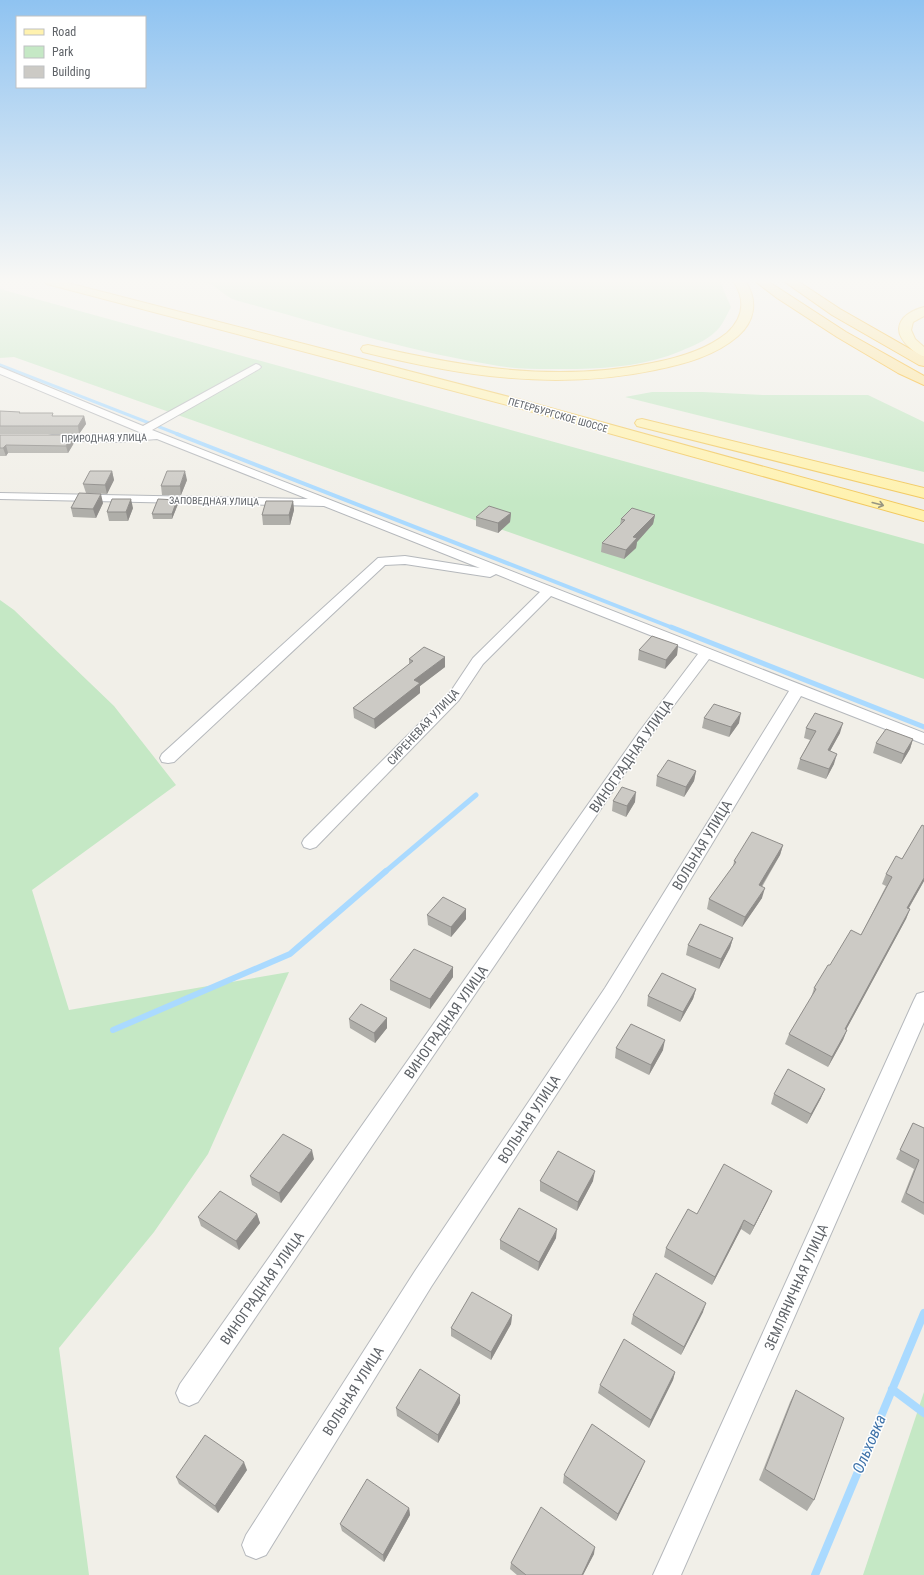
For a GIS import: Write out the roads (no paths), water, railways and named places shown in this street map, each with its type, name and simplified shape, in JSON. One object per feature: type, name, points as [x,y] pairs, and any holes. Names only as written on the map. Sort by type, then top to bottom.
[{"type":"highway","points":[[878,356],[924,381]]},
{"type":"highway","points":[[913,356],[924,362]]},
{"type":"main road","name":"ПЕТЕРБУРГСКОЕ ШОССЕ","points":[[334,356],[520,404],[924,516]]},
{"type":"main road","name":"ПЕТЕРБУРГСКОЕ ШОССЕ","points":[[378,356],[496,387],[924,493]]},
{"type":"main road","points":[[400,356],[456,368],[506,375],[578,376],[644,369],[694,356]]},
{"type":"main road","points":[[520,404],[575,415],[924,504]]},
{"type":"street","points":[[151,426],[256,366]]},
{"type":"street","points":[[0,370],[151,426],[160,436],[924,739]]},
{"type":"street","name":"ПРИРОДНАЯ УЛИЦА","points":[[40,438],[119,439],[160,436]]},
{"type":"street","name":"ЗАПОВЕДНАЯ УЛИЦА","points":[[0,496],[333,504]]},
{"type":"street","points":[[168,758],[382,562],[405,560],[517,577]]},
{"type":"street","name":"СИРЕНЕВАЯ УЛИЦА","points":[[310,843],[454,697],[478,661],[548,590]]},
{"type":"street","name":"ВИНОГРАДНАЯ УЛИЦА","points":[[189,1393],[644,735],[706,653]]},
{"type":"street","name":"ВОЛЬНАЯ УЛИЦА","points":[[256,1545],[423,1279],[612,993],[798,689]]},
{"type":"street","name":"ЗЕМЛЯНИЧНАЯ УЛИЦА","points":[[667,1575],[924,1000]]},
{"type":"waterway","points":[[0,365],[180,435]]},
{"type":"waterway","points":[[177,434],[673,628]]},
{"type":"waterway","points":[[671,627],[924,727]]},
{"type":"waterway","points":[[385,872],[476,795]]},
{"type":"waterway","points":[[113,1030],[290,954],[386,871]]},
{"type":"waterway","name":"Ольховка","points":[[892,1389],[924,1313]]},
{"type":"waterway","name":"Ольховка","points":[[815,1575],[892,1389]]},
{"type":"waterway","points":[[892,1389],[924,1413]]}]
